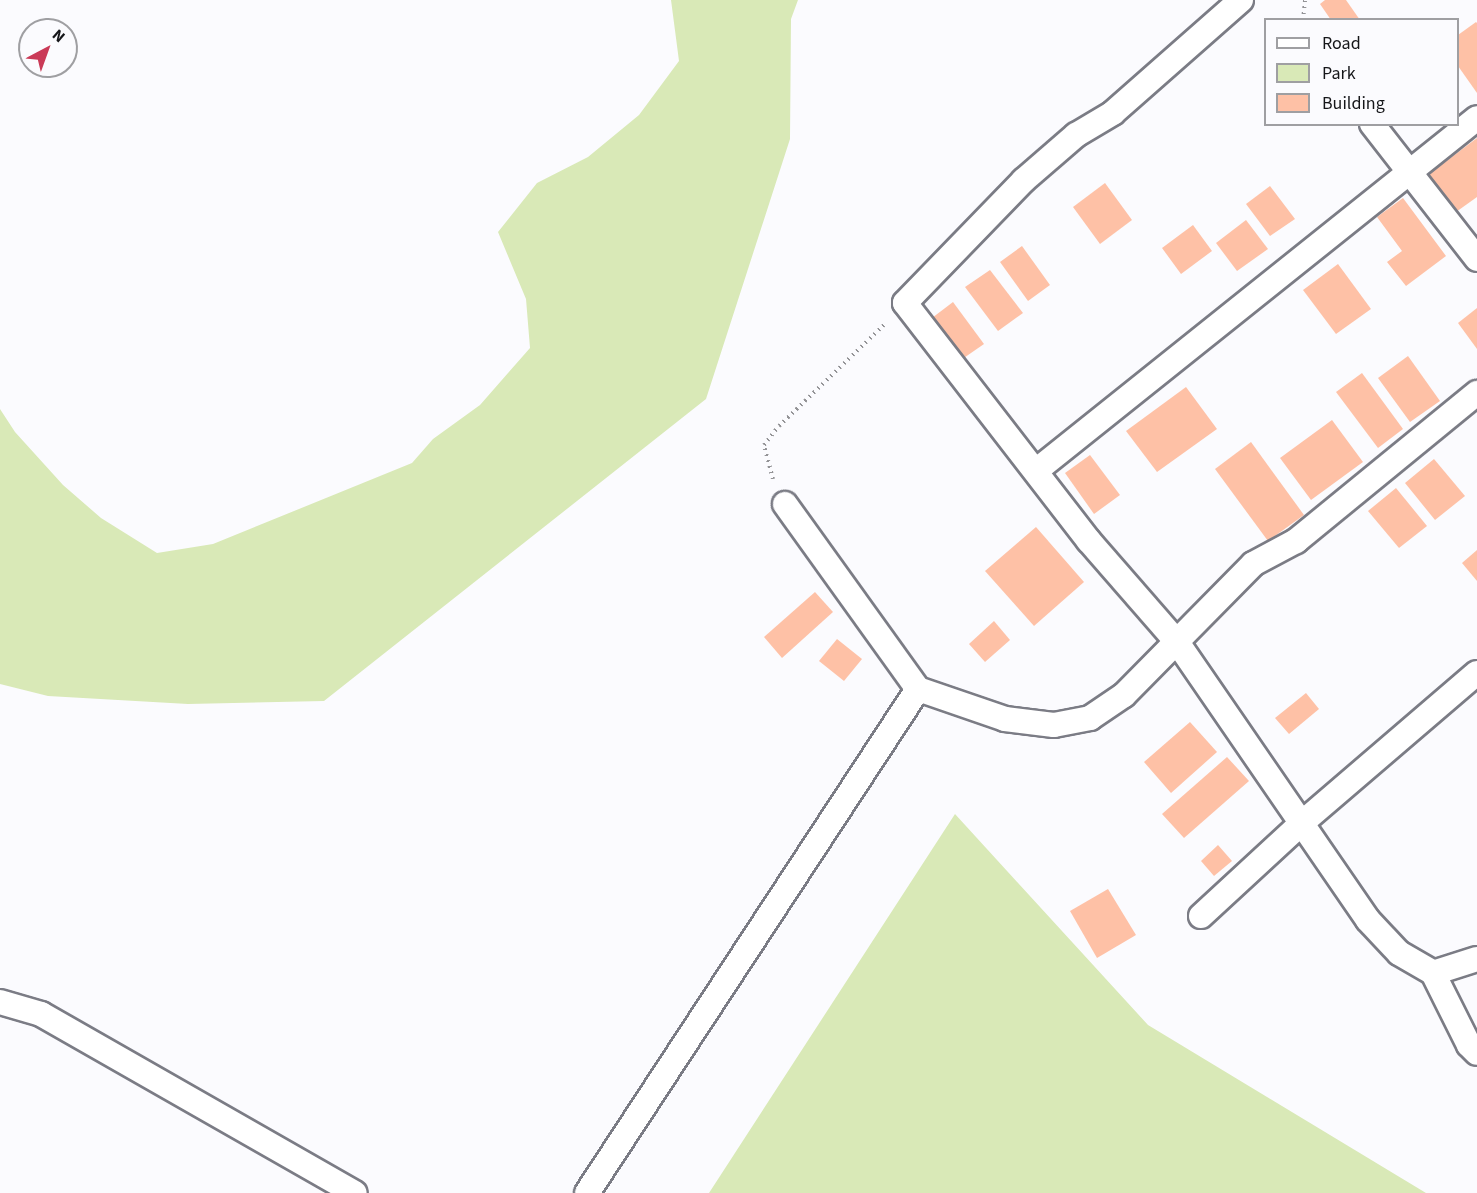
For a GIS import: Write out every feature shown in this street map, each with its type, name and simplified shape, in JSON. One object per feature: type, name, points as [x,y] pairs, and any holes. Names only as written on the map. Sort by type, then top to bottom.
[{"type":"street","points":[[1241,0],[1113,113],[1076,135],[1024,180],[905,303],[1037,470],[1089,541],[1177,642],[1303,822],[1368,920],[1399,953],[1432,973],[1469,1046],[1477,1053]]},
{"type":"street","points":[[1037,470],[1477,118]]},
{"type":"street","points":[[1373,126],[1477,260]]},
{"type":"street","points":[[785,504],[918,689],[1005,719],[1054,725],[1077,722],[1110,707],[1252,564],[1296,541],[1477,393]]},
{"type":"street","points":[[1201,916],[1303,822],[1477,673]]},
{"type":"street","points":[[587,1193],[918,689]]},
{"type":"street","points":[[1432,973],[1477,959]]},
{"type":"street","points":[[0,1002],[41,1014],[355,1193]]},
{"type":"path","points":[[1303,18],[1305,0]]},
{"type":"path","points":[[785,504],[770,473],[764,445],[779,426],[825,386],[905,303]]},
{"type":"green space","points":[[671,0],[798,0],[791,19],[790,139],[706,399],[324,701],[188,704],[48,696],[0,684],[0,409],[15,432],[63,485],[101,518],[157,553],[213,544],[412,463],[433,439],[480,405],[530,348],[526,299],[498,232],[537,183],[588,157],[639,115],[679,61]]},
{"type":"green space","points":[[955,814],[1148,1025],[1426,1193],[709,1193]]},
{"type":"building","points":[[1325,0],[1346,0],[1359,18],[1330,18],[1320,4]]},
{"type":"building","points":[[1477,23],[1477,93],[1459,67],[1459,34]]},
{"type":"building","points":[[1477,138],[1477,197],[1456,212],[1429,174]]},
{"type":"building","points":[[1105,183],[1132,220],[1100,244],[1073,207]]},
{"type":"building","points":[[1270,186],[1295,219],[1270,236],[1246,204]]},
{"type":"building","points":[[1403,198],[1446,256],[1406,286],[1387,262],[1402,251],[1377,217]]},
{"type":"building","points":[[1246,220],[1268,249],[1237,271],[1216,243]]},
{"type":"building","points":[[1193,225],[1212,251],[1181,274],[1162,248]]},
{"type":"building","points":[[1022,246],[1050,285],[1028,301],[1000,262]]},
{"type":"building","points":[[1338,264],[1371,309],[1336,334],[1303,290]]},
{"type":"building","points":[[990,270],[1023,313],[998,331],[965,287]]},
{"type":"building","points":[[953,302],[984,344],[958,362],[928,321]]},
{"type":"building","points":[[1477,308],[1477,349],[1458,323]]},
{"type":"building","points":[[1408,356],[1440,401],[1410,422],[1378,378]]},
{"type":"building","points":[[1362,373],[1403,429],[1378,448],[1336,392]]},
{"type":"building","points":[[1186,387],[1217,429],[1157,472],[1126,431]]},
{"type":"building","points":[[1332,420],[1363,462],[1311,500],[1280,458]]},
{"type":"building","points":[[1251,442],[1304,515],[1268,541],[1215,469]]},
{"type":"building","points":[[1090,455],[1120,495],[1094,514],[1065,473]]},
{"type":"building","points":[[1434,459],[1465,496],[1435,520],[1405,483]]},
{"type":"building","points":[[1396,488],[1427,526],[1399,548],[1368,511]]},
{"type":"building","points":[[1036,527],[1084,582],[1034,626],[985,571]]},
{"type":"building","points":[[1477,550],[1477,581],[1462,563]]},
{"type":"building","points":[[815,592],[833,612],[782,658],[764,637]]},
{"type":"building","points":[[994,621],[1010,640],[985,662],[969,644]]},
{"type":"building","points":[[837,639],[862,659],[844,681],[819,661]]},
{"type":"building","points":[[1306,693],[1319,709],[1289,734],[1275,718]]},
{"type":"building","points":[[1190,722],[1217,752],[1171,793],[1144,762]]},
{"type":"building","points":[[1227,757],[1249,781],[1184,838],[1162,814]]},
{"type":"building","points":[[1218,845],[1232,861],[1214,876],[1201,861]]},
{"type":"building","points":[[1108,889],[1136,935],[1097,958],[1070,911]]}]
